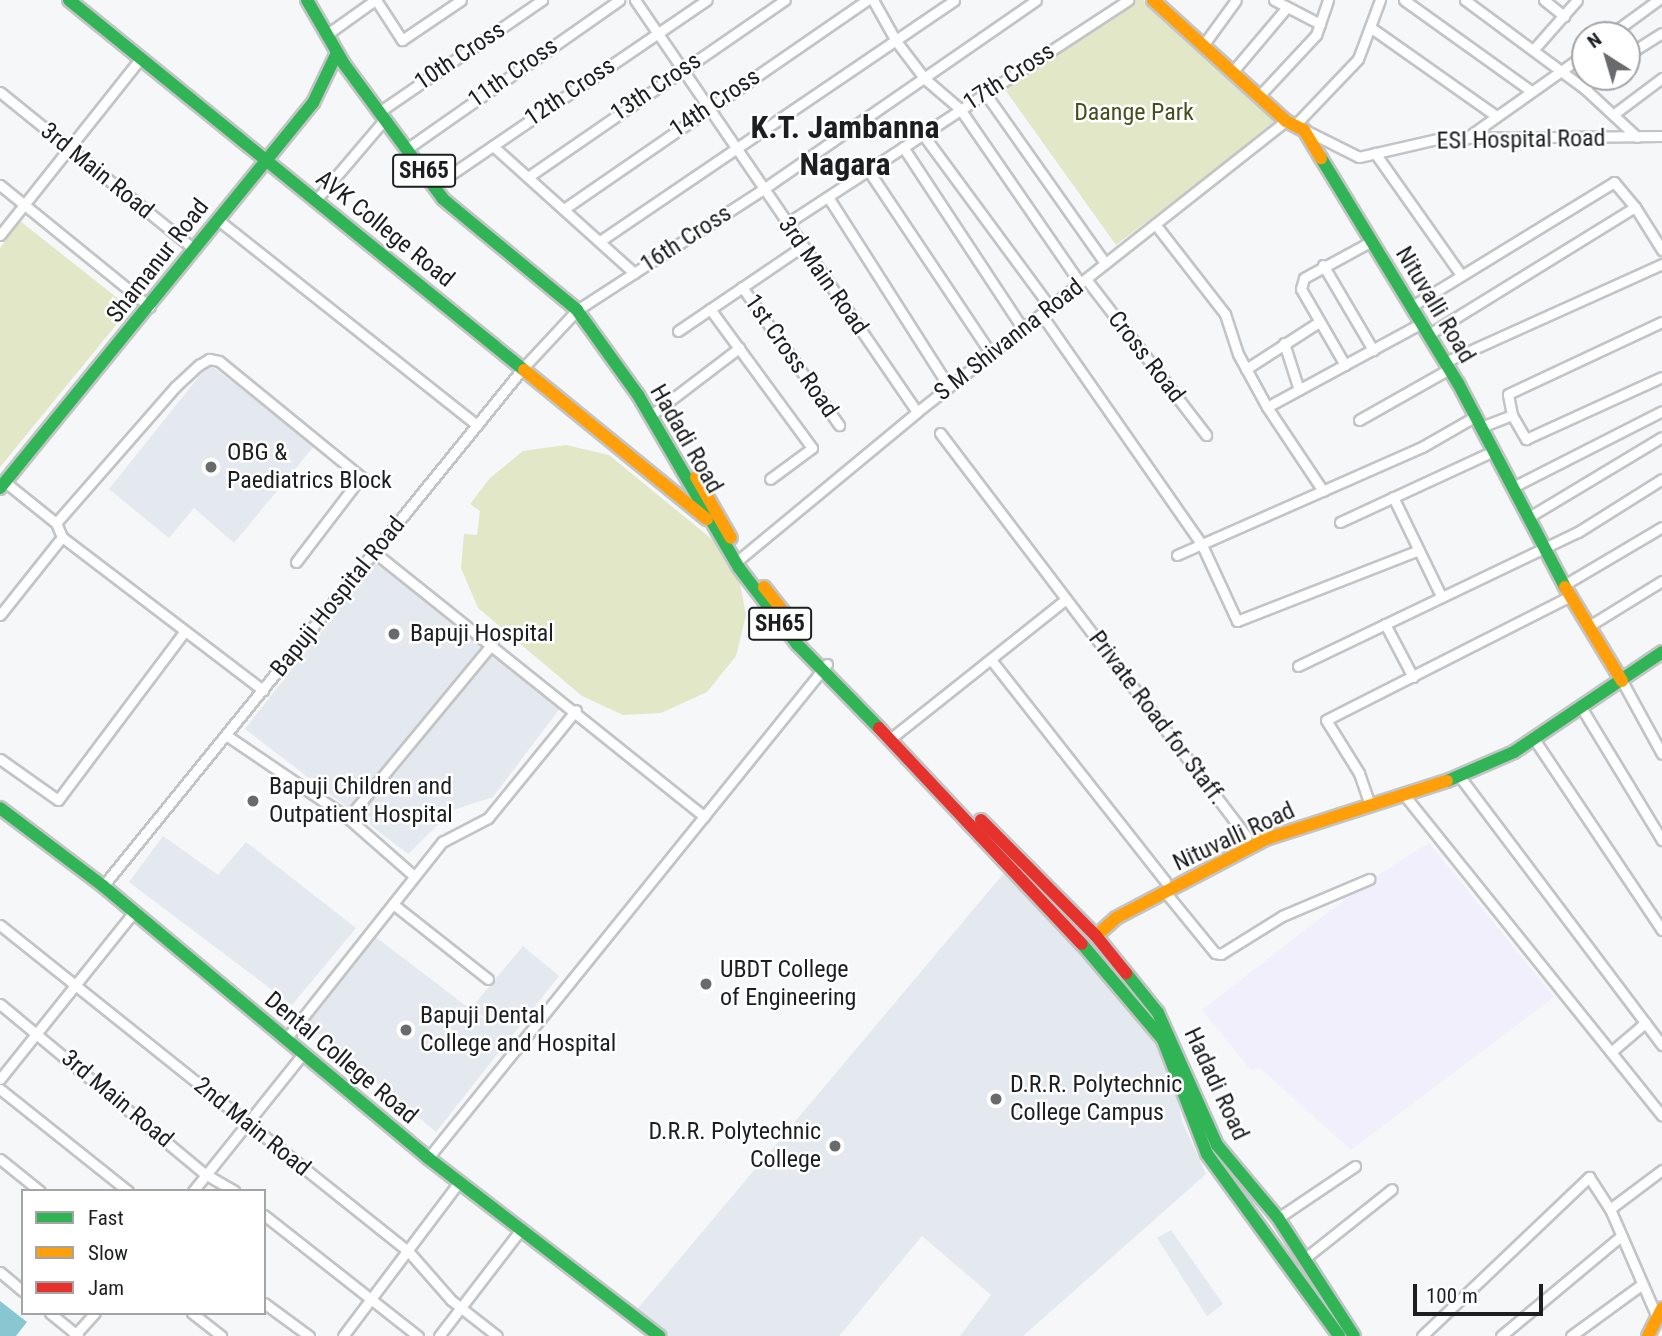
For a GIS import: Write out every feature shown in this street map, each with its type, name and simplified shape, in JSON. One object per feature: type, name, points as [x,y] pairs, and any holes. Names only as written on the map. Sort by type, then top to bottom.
[{"type":"main road","name":"AVK College Road","points":[[69,0],[707,519]]},
{"type":"main road","name":"Hadadi Road","points":[[307,0],[337,53],[443,199],[577,310],[654,413],[695,485],[707,519],[739,560],[774,616],[893,737],[1054,892],[1096,936],[1158,1013],[1217,1145],[1278,1218],[1354,1336]]},
{"type":"main road","name":"Nituvalli Road","points":[[1153,0],[1295,126],[1372,241],[1447,365],[1567,591],[1622,681]]},
{"type":"main road","name":"Shamanur Road","points":[[2,485],[150,307],[217,219],[313,103],[337,53]]},
{"type":"main road","points":[[673,491],[695,485],[739,560]]},
{"type":"main road","name":"Nituvalli Road","points":[[1096,936],[1116,918],[1166,887],[1266,839],[1460,777],[1534,739],[1662,652]]},
{"type":"main road","name":"Hadadi Road","points":[[893,737],[1039,895],[1163,1040],[1207,1154],[1339,1336]]},
{"type":"main road","name":"Dental College Road","points":[[0,808],[103,886],[428,1158],[659,1336]]},
{"type":"street","points":[[326,35],[376,0],[402,40],[461,0]]},
{"type":"street","name":"10th Cross","points":[[316,200],[382,115],[542,0]]},
{"type":"street","name":"11th Cross","points":[[408,148],[619,0]]},
{"type":"street","name":"3rd Main Road","points":[[635,0],[762,190],[917,412]]},
{"type":"street","name":"12th Cross","points":[[434,186],[707,0]]},
{"type":"street","name":"13th Cross","points":[[528,177],[785,0]]},
{"type":"street","name":"14th Cross","points":[[564,209],[867,0]]},
{"type":"street","name":"Cross Road","points":[[873,0],[896,41],[925,79],[960,110],[1083,281],[1206,435]]},
{"type":"street","points":[[600,241],[736,152],[954,0]]},
{"type":"street","name":"16th Cross","points":[[577,310],[762,190],[1036,0]]},
{"type":"street","name":"17th Cross","points":[[786,223],[902,147],[924,136],[1128,0]]},
{"type":"street","points":[[1204,44],[1236,0]]},
{"type":"street","points":[[1274,0],[1320,24]]},
{"type":"street","points":[[1260,95],[1294,64],[1320,24],[1328,0]]},
{"type":"street","name":"S M Shivanna Road","points":[[739,560],[917,412],[1105,263],[1155,224],[1295,126],[1358,59],[1380,0]]},
{"type":"street","points":[[1404,0],[1531,91]]},
{"type":"street","points":[[1465,0],[1571,78]]},
{"type":"street","points":[[1544,0],[1564,16]]},
{"type":"street","points":[[1534,49],[1577,0]]},
{"type":"street","points":[[1629,21],[1658,0]]},
{"type":"street","points":[[1234,70],[1287,7]]},
{"type":"street","points":[[1370,27],[1496,116]]},
{"type":"street","points":[[1641,46],[1662,33]]},
{"type":"street","points":[[0,235],[141,58]]},
{"type":"street","points":[[1465,139],[1571,64]]},
{"type":"street","points":[[1614,114],[1662,78]]},
{"type":"street","points":[[1587,91],[1637,137]]},
{"type":"street","name":"3rd Main Road","points":[[0,92],[194,249]]},
{"type":"street","points":[[985,93],[1105,263]]},
{"type":"street","name":"ESI Hospital Road","points":[[1295,126],[1359,157],[1441,138],[1662,136]]},
{"type":"street","points":[[924,136],[1050,307]]},
{"type":"street","points":[[493,146],[634,273]]},
{"type":"street","points":[[902,147],[1023,329]]},
{"type":"street","points":[[1375,153],[1461,275]]},
{"type":"street","points":[[868,170],[991,354]]},
{"type":"street","points":[[1412,306],[1614,182],[1635,208],[1662,250]]},
{"type":"street","points":[[0,185],[150,307]]},
{"type":"street","points":[[828,197],[949,387]]},
{"type":"street","points":[[1267,407],[1373,350],[1425,329],[1635,208]]},
{"type":"street","points":[[217,219],[477,425]]},
{"type":"street","points":[[1155,224],[1225,314],[1246,369],[1267,407],[1323,491]]},
{"type":"street","points":[[1345,365],[1301,289],[1304,278],[1372,241]]},
{"type":"street","points":[[678,331],[803,246]]},
{"type":"street","points":[[1359,420],[1447,365],[1662,264]]},
{"type":"street","points":[[1324,265],[1373,350]]},
{"type":"street","name":"1st Cross Road","points":[[742,287],[839,425]]},
{"type":"street","points":[[710,309],[812,448],[770,479]]},
{"type":"street","name":"Bapuji Hospital Road","points":[[103,886],[523,368],[577,310]]},
{"type":"street","points":[[1041,314],[1202,542],[1237,621],[1419,550]]},
{"type":"street","points":[[1246,369],[1320,323]]},
{"type":"street","points":[[1661,323],[1508,394],[1512,415],[1526,439],[1662,377]]},
{"type":"street","points":[[1284,343],[1298,390]]},
{"type":"street","points":[[654,413],[739,348]]},
{"type":"street","points":[[56,523],[175,387],[209,359],[255,388],[361,477],[296,562]]},
{"type":"street","points":[[1513,487],[1662,411]]},
{"type":"street","points":[[1177,555],[1478,421],[1512,415]]},
{"type":"street","name":"Private Road for Staff.","points":[[940,433],[1247,837]]},
{"type":"street","points":[[1529,517],[1662,437]]},
{"type":"street","points":[[1340,522],[1494,451]]},
{"type":"street","points":[[1298,666],[1578,532],[1662,479]]},
{"type":"street","points":[[2,485],[56,523],[62,537],[264,690]]},
{"type":"street","points":[[1393,497],[1441,596]]},
{"type":"street","points":[[1370,805],[1359,773],[1326,720],[1413,677],[1567,591],[1662,527]]},
{"type":"street","points":[[0,615],[62,537]]},
{"type":"street","points":[[374,552],[493,643],[704,816]]},
{"type":"street","points":[[1589,626],[1662,581]]},
{"type":"street","points":[[893,737],[992,661],[1066,599]]},
{"type":"street","points":[[1385,624],[1413,677]]},
{"type":"street","points":[[0,759],[58,800],[185,631]]},
{"type":"street","points":[[348,818],[493,643]]},
{"type":"street","points":[[992,661],[1215,953],[1221,954],[1282,915],[1369,878]]},
{"type":"street","points":[[428,1158],[825,668]]},
{"type":"street","points":[[1622,681],[1662,754]]},
{"type":"street","points":[[1581,707],[1662,840]]},
{"type":"street","points":[[285,1040],[442,842],[488,818],[576,710]]},
{"type":"street","points":[[226,736],[348,818],[415,876]]},
{"type":"street","points":[[1534,739],[1662,930]]},
{"type":"street","points":[[1460,777],[1662,1045]]},
{"type":"street","points":[[1405,796],[1662,1116]]},
{"type":"street","points":[[393,904],[488,979]]},
{"type":"street","points":[[0,1079],[133,913]]},
{"type":"street","name":"2nd Main Road","points":[[0,925],[409,1252],[451,1300],[497,1336]]},
{"type":"street","name":"3rd Main Road","points":[[0,1004],[205,1174],[231,1189]]},
{"type":"street","points":[[1611,1052],[1645,1023]]},
{"type":"street","points":[[1652,1032],[1662,1024]]},
{"type":"street","points":[[194,1189],[302,1055]]},
{"type":"street","points":[[0,1089],[125,1189]]},
{"type":"street","points":[[0,1159],[38,1189]]},
{"type":"street","points":[[1278,1218],[1355,1166]]},
{"type":"street","points":[[1610,1209],[1662,1170]]},
{"type":"street","points":[[1422,1336],[1589,1177],[1610,1209],[1659,1336]]},
{"type":"street","points":[[343,1336],[409,1252],[459,1182]]},
{"type":"street","points":[[1304,1259],[1392,1189]]},
{"type":"street","points":[[266,1217],[418,1336]]},
{"type":"street","points":[[439,1336],[521,1229]]},
{"type":"street","points":[[1501,1336],[1621,1236]]},
{"type":"street","points":[[0,1272],[21,1289]]},
{"type":"street","points":[[1571,1336],[1641,1285]]},
{"type":"street","points":[[266,1304],[309,1336]]},
{"type":"street","points":[[52,1315],[76,1335],[93,1315]]},
{"type":"street","points":[[195,1315],[221,1336]]},
{"type":"shaded area","name":"OBG & Paediatrics Block","points":[[209,364],[315,445],[234,543],[194,508],[169,538],[109,489]]},
{"type":"shaded area","name":"Bapuji Hospital","points":[[377,560],[561,707],[493,797],[453,810],[408,854],[245,729]]},
{"type":"shaded area","points":[[163,836],[218,875],[246,842],[356,928],[292,1005],[129,882]]},
{"type":"shaded area","points":[[1429,843],[1554,997],[1351,1150],[1261,1069],[1251,1070],[1202,1010],[1367,882]]},
{"type":"shaded area","name":"D.R.R. Polytechnic College Campus","points":[[1004,873],[1167,1047],[1182,1121],[1206,1174],[1023,1336],[960,1336],[991,1295],[922,1236],[839,1336],[669,1336],[635,1312]]},
{"type":"shaded area","name":"Bapuji Dental College and Hospital","points":[[373,935],[495,1028],[472,1007],[523,946],[559,976],[436,1132],[306,1023]]},
{"type":"shaded area","points":[[1171,1230],[1223,1304],[1207,1316],[1157,1238]]},
{"type":"green space","name":"Daange Park","points":[[1135,0],[1143,0],[1228,71],[1279,122],[1116,245],[1001,84]]},
{"type":"green space","points":[[20,221],[130,308],[0,467],[0,248]]},
{"type":"green space","points":[[566,445],[609,455],[719,545],[739,578],[746,615],[736,656],[707,692],[661,713],[623,715],[582,696],[478,608],[461,568],[464,534],[477,535],[480,511],[470,504],[490,478],[523,451]]},
{"type":"water","points":[[0,1301],[27,1322],[16,1336],[0,1336]]},
{"type":"traffic: fast","points":[[69,0],[524,370]]},
{"type":"traffic: fast","points":[[307,0],[344,64],[443,199],[577,310],[638,395],[739,568],[797,644],[879,728]]},
{"type":"traffic: fast","points":[[0,488],[313,103],[337,53]]},
{"type":"traffic: fast","points":[[1321,158],[1458,383],[1565,587]]},
{"type":"traffic: fast","points":[[1447,781],[1514,752],[1662,652]]},
{"type":"traffic: fast","points":[[0,808],[103,886],[428,1158],[659,1336]]},
{"type":"traffic: fast","points":[[1082,944],[1163,1040],[1207,1154],[1339,1336]]},
{"type":"traffic: fast","points":[[1126,973],[1158,1013],[1217,1145],[1278,1218],[1354,1336]]},
{"type":"traffic: slow","points":[[1153,0],[1286,121],[1304,130],[1321,158]]},
{"type":"traffic: slow","points":[[524,370],[707,519]]},
{"type":"traffic: slow","points":[[696,477],[731,538]]},
{"type":"traffic: slow","points":[[764,587],[801,634]]},
{"type":"traffic: slow","points":[[1565,587],[1622,681]]},
{"type":"traffic: slow","points":[[1096,936],[1116,918],[1266,839],[1447,781]]},
{"type":"traffic: slow","points":[[1648,1336],[1662,1308]]},
{"type":"traffic: jam","points":[[879,728],[1082,944]]},
{"type":"traffic: jam","points":[[981,820],[1096,936],[1126,973]]},
{"type":"place","name":"OBG & Paediatrics Block","points":[[211,467]]},
{"type":"place","name":"Bapuji Hospital","points":[[394,634]]},
{"type":"place","name":"Bapuji Children and Outpatient Hospital","points":[[253,801]]},
{"type":"place","name":"UBDT College of Engineering","points":[[706,984]]},
{"type":"place","name":"Bapuji Dental College and Hospital","points":[[406,1030]]},
{"type":"place","name":"D.R.R. Polytechnic College Campus","points":[[996,1099]]},
{"type":"place","name":"D.R.R. Polytechnic College","points":[[835,1146]]},
{"type":"district","name":"K.T. Jambanna Nagara","points":[[845,146]]}]
